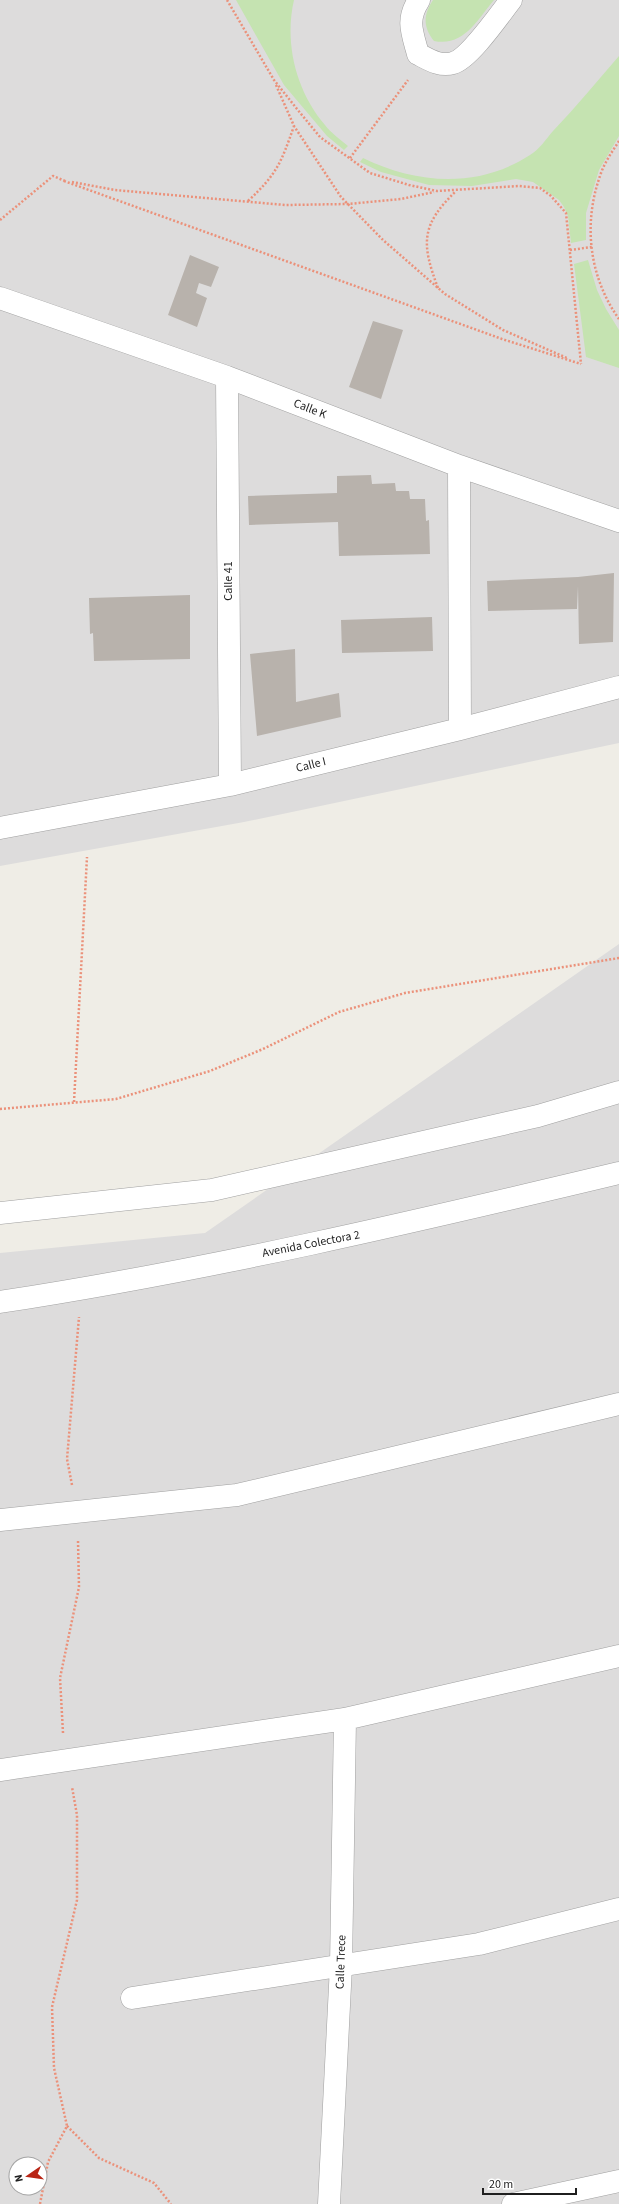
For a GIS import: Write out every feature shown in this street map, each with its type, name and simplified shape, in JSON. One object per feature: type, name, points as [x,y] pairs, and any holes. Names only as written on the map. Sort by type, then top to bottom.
[{"type":"street","points":[[418,0],[411,12],[411,31],[418,54],[436,63],[453,63],[477,45],[511,0]]},
{"type":"street","name":"Calle K","points":[[0,298],[227,377],[459,466],[619,521]]},
{"type":"street","name":"Calle 41","points":[[227,377],[230,785]]},
{"type":"street","points":[[459,466],[460,729]]},
{"type":"street","name":"Calle I","points":[[0,828],[230,785],[460,729],[619,687]]},
{"type":"street","points":[[0,1214],[212,1190],[538,1116],[619,1092]]},
{"type":"street","name":"Avenida Colectora 2","points":[[0,1302],[81,1290],[356,1236],[619,1173]]},
{"type":"street","points":[[0,1520],[236,1495],[619,1404]]},
{"type":"street","points":[[0,1770],[345,1719],[619,1656]]},
{"type":"street","name":"Calle Trece","points":[[329,2204],[341,1966],[345,1719]]},
{"type":"street","points":[[132,1998],[479,1944],[619,1909]]},
{"type":"street","points":[[513,2204],[619,2181]]},
{"type":"path","points":[[227,0],[274,80],[294,126],[341,197],[383,240],[438,288],[503,330],[580,364]]},
{"type":"path","points":[[350,158],[425,57]]},
{"type":"path","points":[[274,80],[320,137],[370,173],[409,185],[437,191],[519,186],[540,188],[551,196],[566,213],[580,364]]},
{"type":"path","points":[[248,201],[270,180],[283,159],[294,126]]},
{"type":"path","points":[[619,141],[605,164],[596,191],[590,219],[592,247],[598,280],[619,319]]},
{"type":"path","points":[[0,220],[53,176],[494,336],[580,364]]},
{"type":"path","points":[[64,181],[115,190],[285,205],[348,204],[401,199],[437,191]]},
{"type":"path","points":[[438,288],[428,264],[426,245],[429,224],[439,208],[456,191]]},
{"type":"path","points":[[570,250],[592,247]]},
{"type":"path","points":[[74,1102],[87,857]]},
{"type":"path","points":[[0,1109],[116,1099],[210,1071],[263,1049],[339,1012],[405,993],[619,958]]},
{"type":"path","points":[[67,2126],[99,2158],[154,2183],[171,2204]]},
{"type":"shaded area","points":[[0,0],[619,0],[619,743],[244,822],[0,866]]},
{"type":"shaded area","points":[[619,944],[619,2204],[0,2204],[0,1253],[205,1233]]},
{"type":"green space","points":[[236,0],[294,0],[291,16],[292,49],[300,82],[315,112],[330,131],[348,146],[344,150],[327,136],[284,85]]},
{"type":"green space","points":[[433,0],[494,0],[469,30],[462,36],[454,40],[444,42],[434,41],[426,26],[427,11]]},
{"type":"green space","points":[[619,56],[619,136],[599,170],[586,213],[586,240],[571,243],[568,216],[564,207],[559,200],[533,182],[516,179],[472,186],[429,185],[381,172],[360,162],[363,158],[383,167],[404,173],[447,179],[468,178],[510,166],[530,155],[539,147]]},
{"type":"green space","points":[[588,260],[597,290],[606,309],[619,330],[619,368],[586,357],[574,264]]},
{"type":"building","points":[[190,255],[219,267],[211,287],[199,283],[196,293],[207,298],[197,327],[168,315]]},
{"type":"building","points":[[373,321],[403,330],[381,399],[349,387]]},
{"type":"building","points":[[371,475],[372,484],[395,483],[396,491],[409,491],[410,499],[425,499],[426,521],[429,520],[430,554],[339,556],[338,522],[249,525],[248,496],[337,493],[337,476]]},
{"type":"building","points":[[614,573],[613,642],[579,644],[578,586],[577,609],[488,611],[487,581],[578,577]]},
{"type":"building","points":[[190,595],[190,659],[94,661],[93,633],[90,634],[89,598]]},
{"type":"building","points":[[432,617],[433,651],[342,653],[341,620]]},
{"type":"building","points":[[295,649],[296,702],[339,693],[341,717],[257,736],[250,654]]}]
